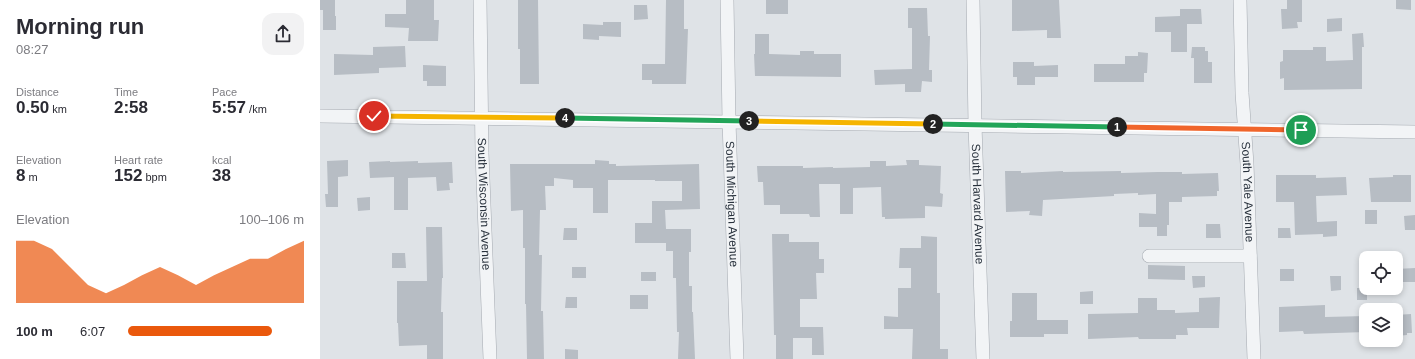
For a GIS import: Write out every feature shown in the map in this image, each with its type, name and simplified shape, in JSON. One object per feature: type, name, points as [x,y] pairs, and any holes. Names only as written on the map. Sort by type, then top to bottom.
[{"type":"street","name":"South Wisconsin Avenue","points":[[480,0],[482,153],[490,359]]},
{"type":"street","name":"South Michigan Avenue","points":[[727,0],[729,121],[737,359]]},
{"type":"street","name":"South Harvard Avenue","points":[[973,0],[975,125],[983,359]]},
{"type":"street","name":"South Yale Avenue","points":[[1240,0],[1242,92],[1245,129],[1254,359]]},
{"type":"street","points":[[320,116],[482,117],[1415,132]]},
{"type":"street","points":[[1149,256],[1250,256]]},
{"type":"building","points":[[320,0],[335,0],[336,30],[323,30],[323,10],[320,10]]},
{"type":"building","points":[[406,0],[434,0],[434,20],[439,20],[438,41],[408,41],[409,28],[385,27],[385,14],[406,14]]},
{"type":"building","points":[[518,0],[538,0],[539,84],[520,84]]},
{"type":"building","points":[[666,0],[684,0],[684,29],[688,29],[686,84],[652,84],[652,80],[642,80],[642,64],[665,64]]},
{"type":"building","points":[[766,0],[788,0],[788,14],[766,14]]},
{"type":"building","points":[[1012,0],[1059,0],[1061,38],[1047,38],[1047,30],[1012,31]]},
{"type":"building","points":[[1287,0],[1302,0],[1302,22],[1297,22],[1298,28],[1282,29],[1281,9],[1287,9]]},
{"type":"building","points":[[1396,0],[1411,0],[1411,10],[1396,9]]},
{"type":"building","points":[[634,5],[647,5],[648,19],[634,20]]},
{"type":"building","points":[[908,8],[927,8],[928,36],[930,36],[929,70],[932,70],[932,82],[922,81],[921,92],[905,92],[905,84],[875,85],[874,70],[912,69],[912,28],[908,28]]},
{"type":"building","points":[[1180,9],[1201,9],[1202,24],[1187,24],[1187,52],[1171,52],[1171,32],[1155,32],[1155,17],[1180,16]]},
{"type":"building","points":[[1342,18],[1342,31],[1327,32],[1327,19]]},
{"type":"building","points":[[603,22],[621,22],[621,37],[599,36],[599,40],[583,39],[583,24],[603,25]]},
{"type":"building","points":[[1363,33],[1364,47],[1362,47],[1362,89],[1284,90],[1284,78],[1280,79],[1280,62],[1283,61],[1283,50],[1313,50],[1313,47],[1326,47],[1326,61],[1353,60],[1352,34]]},
{"type":"building","points":[[755,34],[769,34],[769,54],[800,55],[800,51],[814,51],[814,54],[841,54],[841,77],[755,76]]},
{"type":"building","points":[[405,46],[406,67],[379,68],[379,73],[334,75],[334,54],[373,55],[373,47]]},
{"type":"building","points":[[1192,47],[1205,47],[1205,51],[1208,51],[1208,62],[1212,62],[1212,83],[1194,83],[1194,58],[1191,58]]},
{"type":"building","points":[[1138,52],[1148,53],[1147,73],[1144,73],[1144,82],[1094,82],[1094,64],[1125,64],[1125,56],[1138,56]]},
{"type":"building","points":[[1013,62],[1034,62],[1034,66],[1058,65],[1058,77],[1035,77],[1035,85],[1017,85],[1017,77],[1013,77]]},
{"type":"building","points":[[423,65],[446,66],[446,86],[427,86],[427,81],[423,81]]},
{"type":"building","points":[[348,160],[348,176],[338,177],[338,207],[326,207],[325,194],[328,194],[327,161]]},
{"type":"building","points":[[595,160],[609,161],[609,164],[616,164],[616,166],[699,164],[700,209],[665,210],[666,229],[691,229],[689,286],[692,286],[695,359],[678,359],[679,332],[677,332],[676,278],[673,278],[673,251],[666,251],[666,243],[635,243],[635,223],[652,223],[652,201],[682,201],[682,181],[608,180],[608,213],[593,213],[593,188],[573,188],[573,180],[554,178],[554,186],[545,186],[546,210],[540,210],[539,255],[542,255],[541,311],[543,311],[544,359],[527,359],[523,210],[511,211],[510,164],[595,164]]},
{"type":"building","points":[[906,160],[919,160],[919,165],[941,166],[940,193],[943,194],[942,207],[925,206],[925,218],[885,219],[885,217],[882,217],[881,187],[853,188],[853,214],[840,214],[840,184],[819,184],[820,217],[810,217],[809,214],[780,214],[780,205],[764,205],[763,182],[758,182],[757,166],[803,166],[803,168],[870,167],[870,161],[886,161],[886,166],[907,165]]},
{"type":"building","points":[[418,161],[418,163],[452,162],[453,183],[449,183],[450,190],[437,191],[436,177],[408,178],[408,210],[394,210],[394,177],[370,178],[369,162]]},
{"type":"building","points":[[1005,171],[1021,171],[1021,173],[1121,171],[1121,173],[1218,173],[1219,191],[1217,191],[1217,196],[1182,197],[1182,202],[1169,202],[1169,225],[1167,225],[1167,236],[1157,236],[1157,227],[1139,227],[1139,213],[1156,214],[1156,194],[1114,194],[1114,196],[1043,200],[1042,216],[1029,215],[1030,211],[1006,212]]},
{"type":"building","points":[[1276,175],[1316,175],[1316,178],[1346,177],[1347,195],[1316,196],[1317,222],[1337,221],[1337,236],[1323,237],[1323,234],[1295,235],[1294,202],[1276,202]]},
{"type":"building","points":[[1393,175],[1411,175],[1411,202],[1371,202],[1369,178],[1393,177]]},
{"type":"building","points":[[370,197],[370,210],[358,211],[357,198]]},
{"type":"building","points":[[1365,210],[1377,210],[1377,224],[1365,224]]},
{"type":"building","points":[[1415,215],[1415,230],[1405,230],[1404,216]]},
{"type":"building","points":[[1206,224],[1220,224],[1221,238],[1206,238]]},
{"type":"building","points":[[426,227],[442,227],[443,278],[441,312],[443,312],[443,359],[427,359],[427,345],[399,346],[397,323],[397,281],[427,281]]},
{"type":"building","points":[[564,228],[577,228],[577,240],[563,240]]},
{"type":"building","points":[[1278,228],[1290,228],[1291,238],[1278,238]]},
{"type":"building","points":[[772,234],[789,234],[789,242],[819,242],[819,259],[824,259],[824,273],[816,273],[817,299],[800,299],[800,327],[823,327],[824,355],[812,355],[812,338],[793,338],[793,359],[776,359],[776,335],[774,335]]},
{"type":"building","points":[[921,236],[937,237],[937,293],[940,293],[940,349],[948,349],[948,359],[912,359],[913,329],[884,329],[884,316],[898,317],[898,288],[911,288],[911,268],[899,268],[900,248],[921,248]]},
{"type":"building","points":[[392,253],[405,253],[406,268],[392,268]]},
{"type":"building","points":[[1148,265],[1185,266],[1185,280],[1148,279]]},
{"type":"building","points":[[572,267],[586,267],[586,278],[572,278]]},
{"type":"building","points":[[1415,268],[1415,282],[1403,282],[1403,269]]},
{"type":"building","points":[[1280,269],[1294,269],[1294,281],[1280,281]]},
{"type":"building","points":[[641,272],[656,272],[656,281],[641,281]]},
{"type":"building","points":[[1192,276],[1205,276],[1205,287],[1193,288]]},
{"type":"building","points":[[1330,276],[1341,276],[1341,290],[1331,291]]},
{"type":"building","points":[[1357,288],[1359,288],[1359,295],[1367,295],[1367,300],[1357,300]]},
{"type":"building","points":[[1093,291],[1093,304],[1080,304],[1080,292]]},
{"type":"building","points":[[1012,293],[1037,293],[1037,320],[1068,320],[1068,334],[1044,334],[1044,337],[1010,337],[1010,321],[1012,321]]},
{"type":"building","points":[[630,295],[648,295],[648,309],[630,309]]},
{"type":"building","points":[[566,297],[577,297],[577,308],[565,308]]},
{"type":"building","points":[[1220,297],[1219,328],[1187,328],[1188,335],[1176,335],[1176,339],[1139,339],[1138,337],[1088,339],[1088,314],[1138,313],[1138,298],[1157,298],[1157,310],[1175,310],[1175,313],[1199,312],[1199,298]]},
{"type":"building","points":[[1325,305],[1325,317],[1359,316],[1359,332],[1304,334],[1303,331],[1279,332],[1279,307]]},
{"type":"building","points":[[1411,314],[1412,333],[1407,333],[1407,335],[1403,335],[1403,315]]},
{"type":"building","points":[[565,349],[578,350],[578,359],[565,359]]},
{"type":"route","points":[[374,116],[1301,130]]}]
